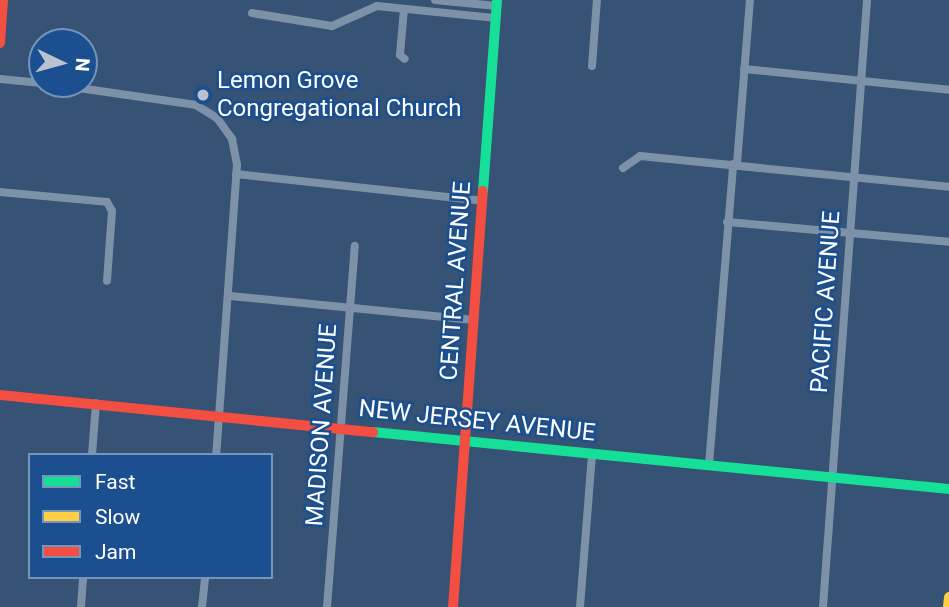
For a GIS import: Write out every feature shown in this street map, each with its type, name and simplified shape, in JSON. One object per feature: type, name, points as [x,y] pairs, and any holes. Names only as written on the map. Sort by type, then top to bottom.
[{"type":"street","points":[[0,43],[3,0]]},
{"type":"street","points":[[435,0],[497,3]]},
{"type":"street","points":[[592,66],[597,0]]},
{"type":"street","points":[[709,465],[727,222],[750,0]]},
{"type":"street","name":"PACIFIC AVENUE","points":[[823,607],[835,478],[867,0]]},
{"type":"street","name":"CENTRAL AVENUE","points":[[453,607],[497,3]]},
{"type":"street","points":[[252,13],[332,26],[368,7],[496,18]]},
{"type":"street","points":[[404,9],[400,55],[405,59]]},
{"type":"street","points":[[744,69],[949,90]]},
{"type":"street","points":[[0,79],[28,82]]},
{"type":"street","points":[[98,89],[133,93],[204,108],[228,131],[235,148],[230,296],[216,453]]},
{"type":"street","points":[[624,168],[640,156],[949,187]]},
{"type":"street","points":[[236,174],[483,201]]},
{"type":"street","points":[[0,192],[102,198],[110,207],[107,281]]},
{"type":"street","points":[[727,222],[949,242]]},
{"type":"street","name":"MADISON AVENUE","points":[[327,607],[355,246]]},
{"type":"street","points":[[230,296],[474,320]]},
{"type":"street","name":"NEW JERSEY AVENUE","points":[[0,395],[949,489]]},
{"type":"street","points":[[92,453],[96,403]]},
{"type":"street","points":[[580,607],[592,453]]},
{"type":"street","points":[[81,607],[83,579]]},
{"type":"street","points":[[202,607],[205,579]]},
{"type":"street","points":[[948,607],[949,597]]},
{"type":"traffic: fast","points":[[483,191],[497,0]]},
{"type":"traffic: fast","points":[[373,432],[949,489]]},
{"type":"traffic: slow","points":[[948,607],[949,597]]},
{"type":"traffic: jam","points":[[0,43],[3,0]]},
{"type":"traffic: jam","points":[[453,607],[483,191]]},
{"type":"traffic: jam","points":[[0,395],[373,432]]},
{"type":"place","name":"Lemon Grove Congregational Church","points":[[203,95]]}]
